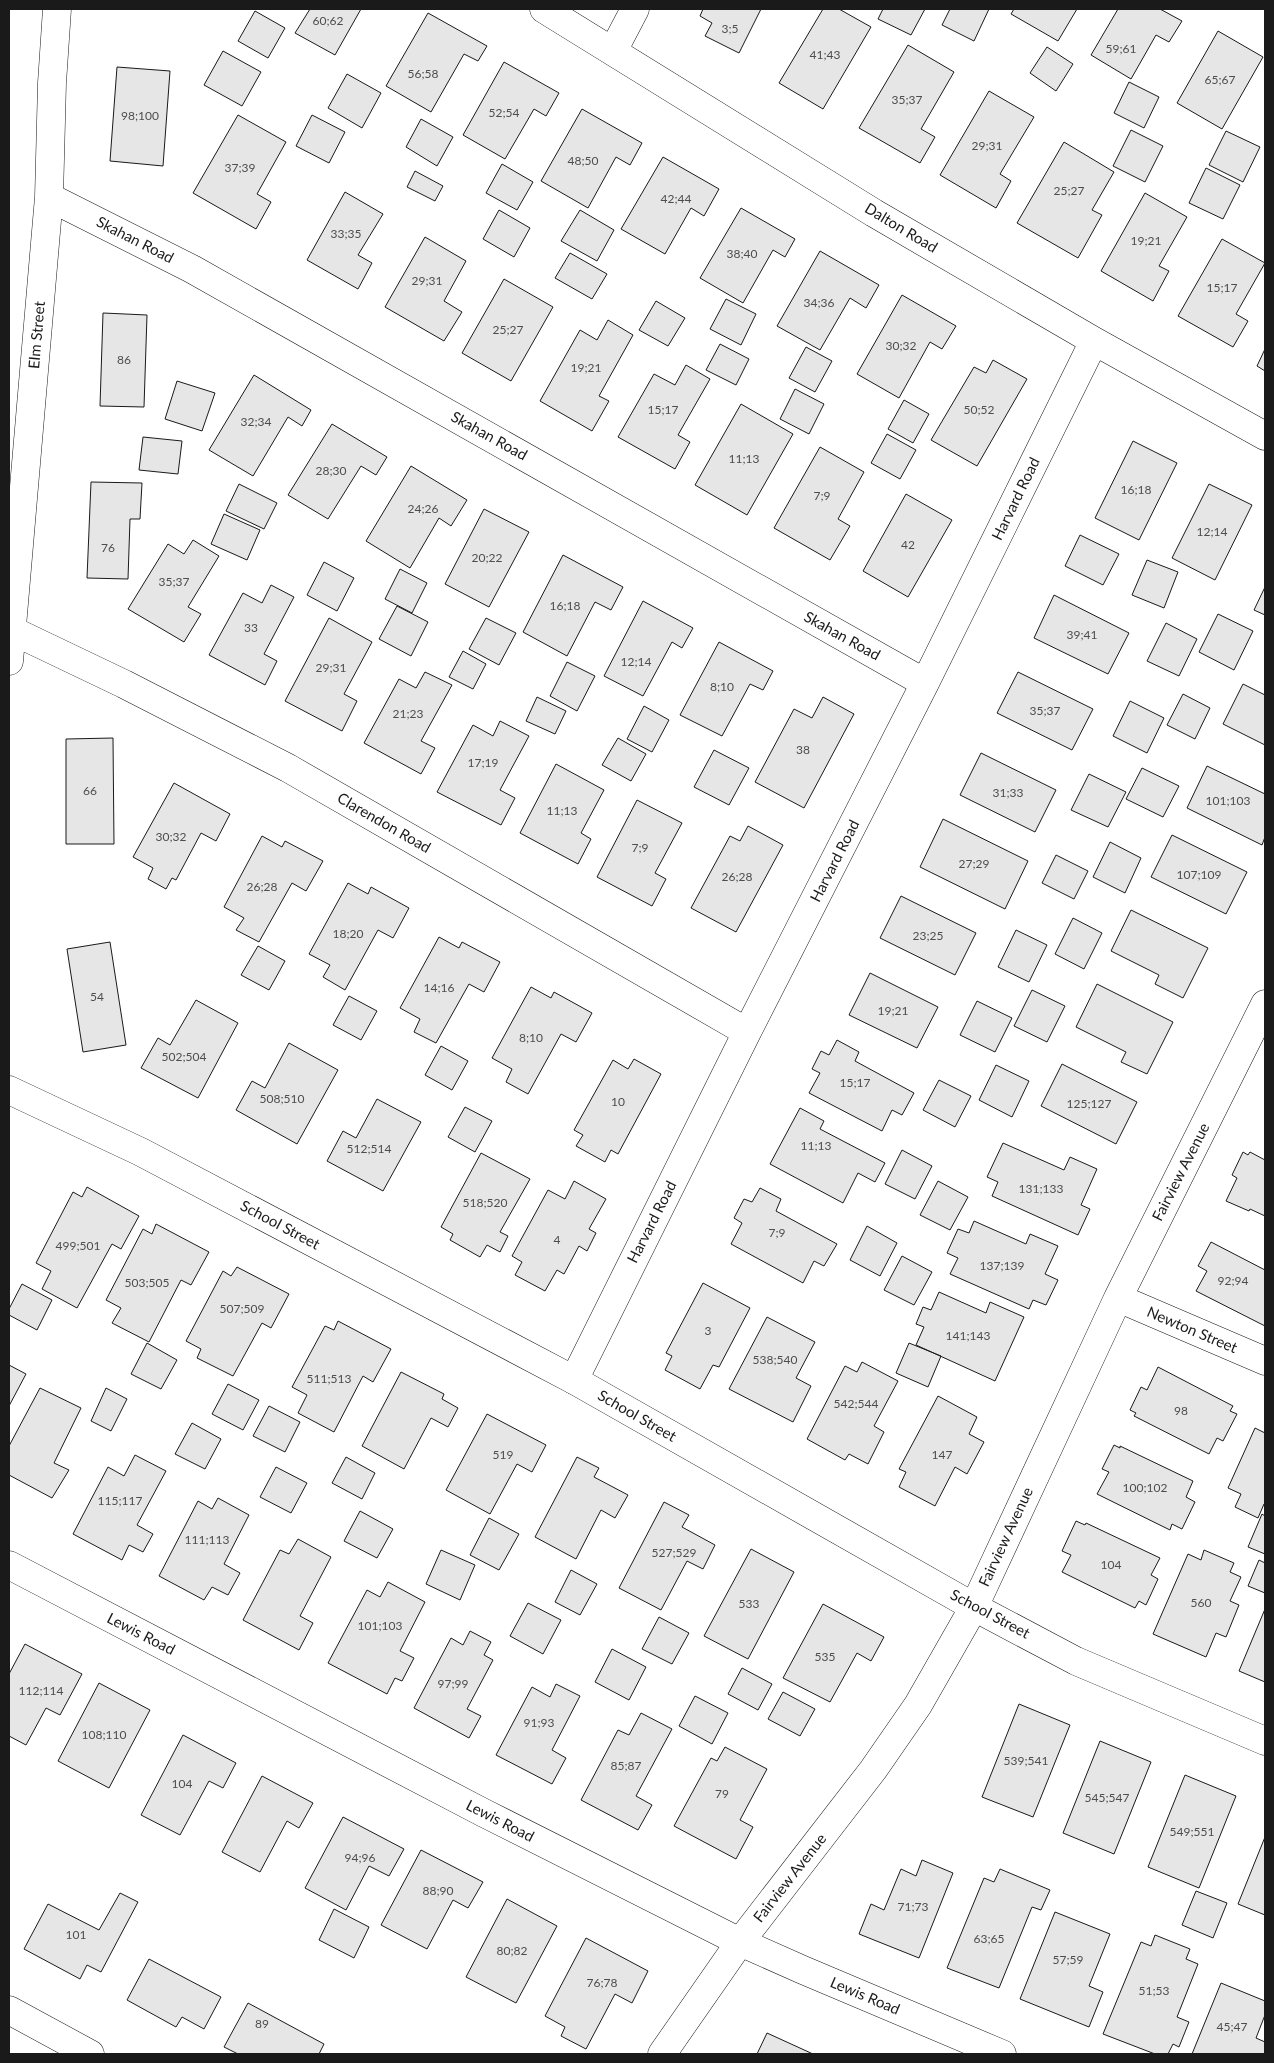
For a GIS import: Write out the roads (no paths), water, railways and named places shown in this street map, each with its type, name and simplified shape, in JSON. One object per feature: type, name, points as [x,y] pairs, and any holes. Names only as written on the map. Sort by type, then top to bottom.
[{"type":"street","name":"Elm Street","points":[[9,661],[49,197],[52,83],[57,9]]},
{"type":"street","name":"Dalton Road","points":[[544,9],[874,213],[1094,341],[1265,436]]},
{"type":"street","points":[[613,51],[635,9]]},
{"type":"street","name":"Skahan Road","points":[[49,197],[192,269],[925,683]]},
{"type":"street","name":"Harvard Road","points":[[574,1380],[747,1032],[925,683],[1094,341]]},
{"type":"street","name":"Clarendon Road","points":[[12,630],[124,684],[288,768],[747,1032]]},
{"type":"street","name":"Fairview Avenue","points":[[662,2054],[740,1942],[890,1746],[918,1705],[974,1607],[1118,1298],[1265,1008]]},
{"type":"street","name":"School Street","points":[[9,1090],[141,1152],[574,1380],[974,1607],[1076,1661],[1265,1741]]},
{"type":"street","name":"Newton Street","points":[[1118,1298],[1265,1361]]},
{"type":"street","name":"Lewis Road","points":[[9,1565],[467,1804],[740,1942],[1002,2054]]},
{"type":"street","points":[[9,2010],[90,2054]]}]
